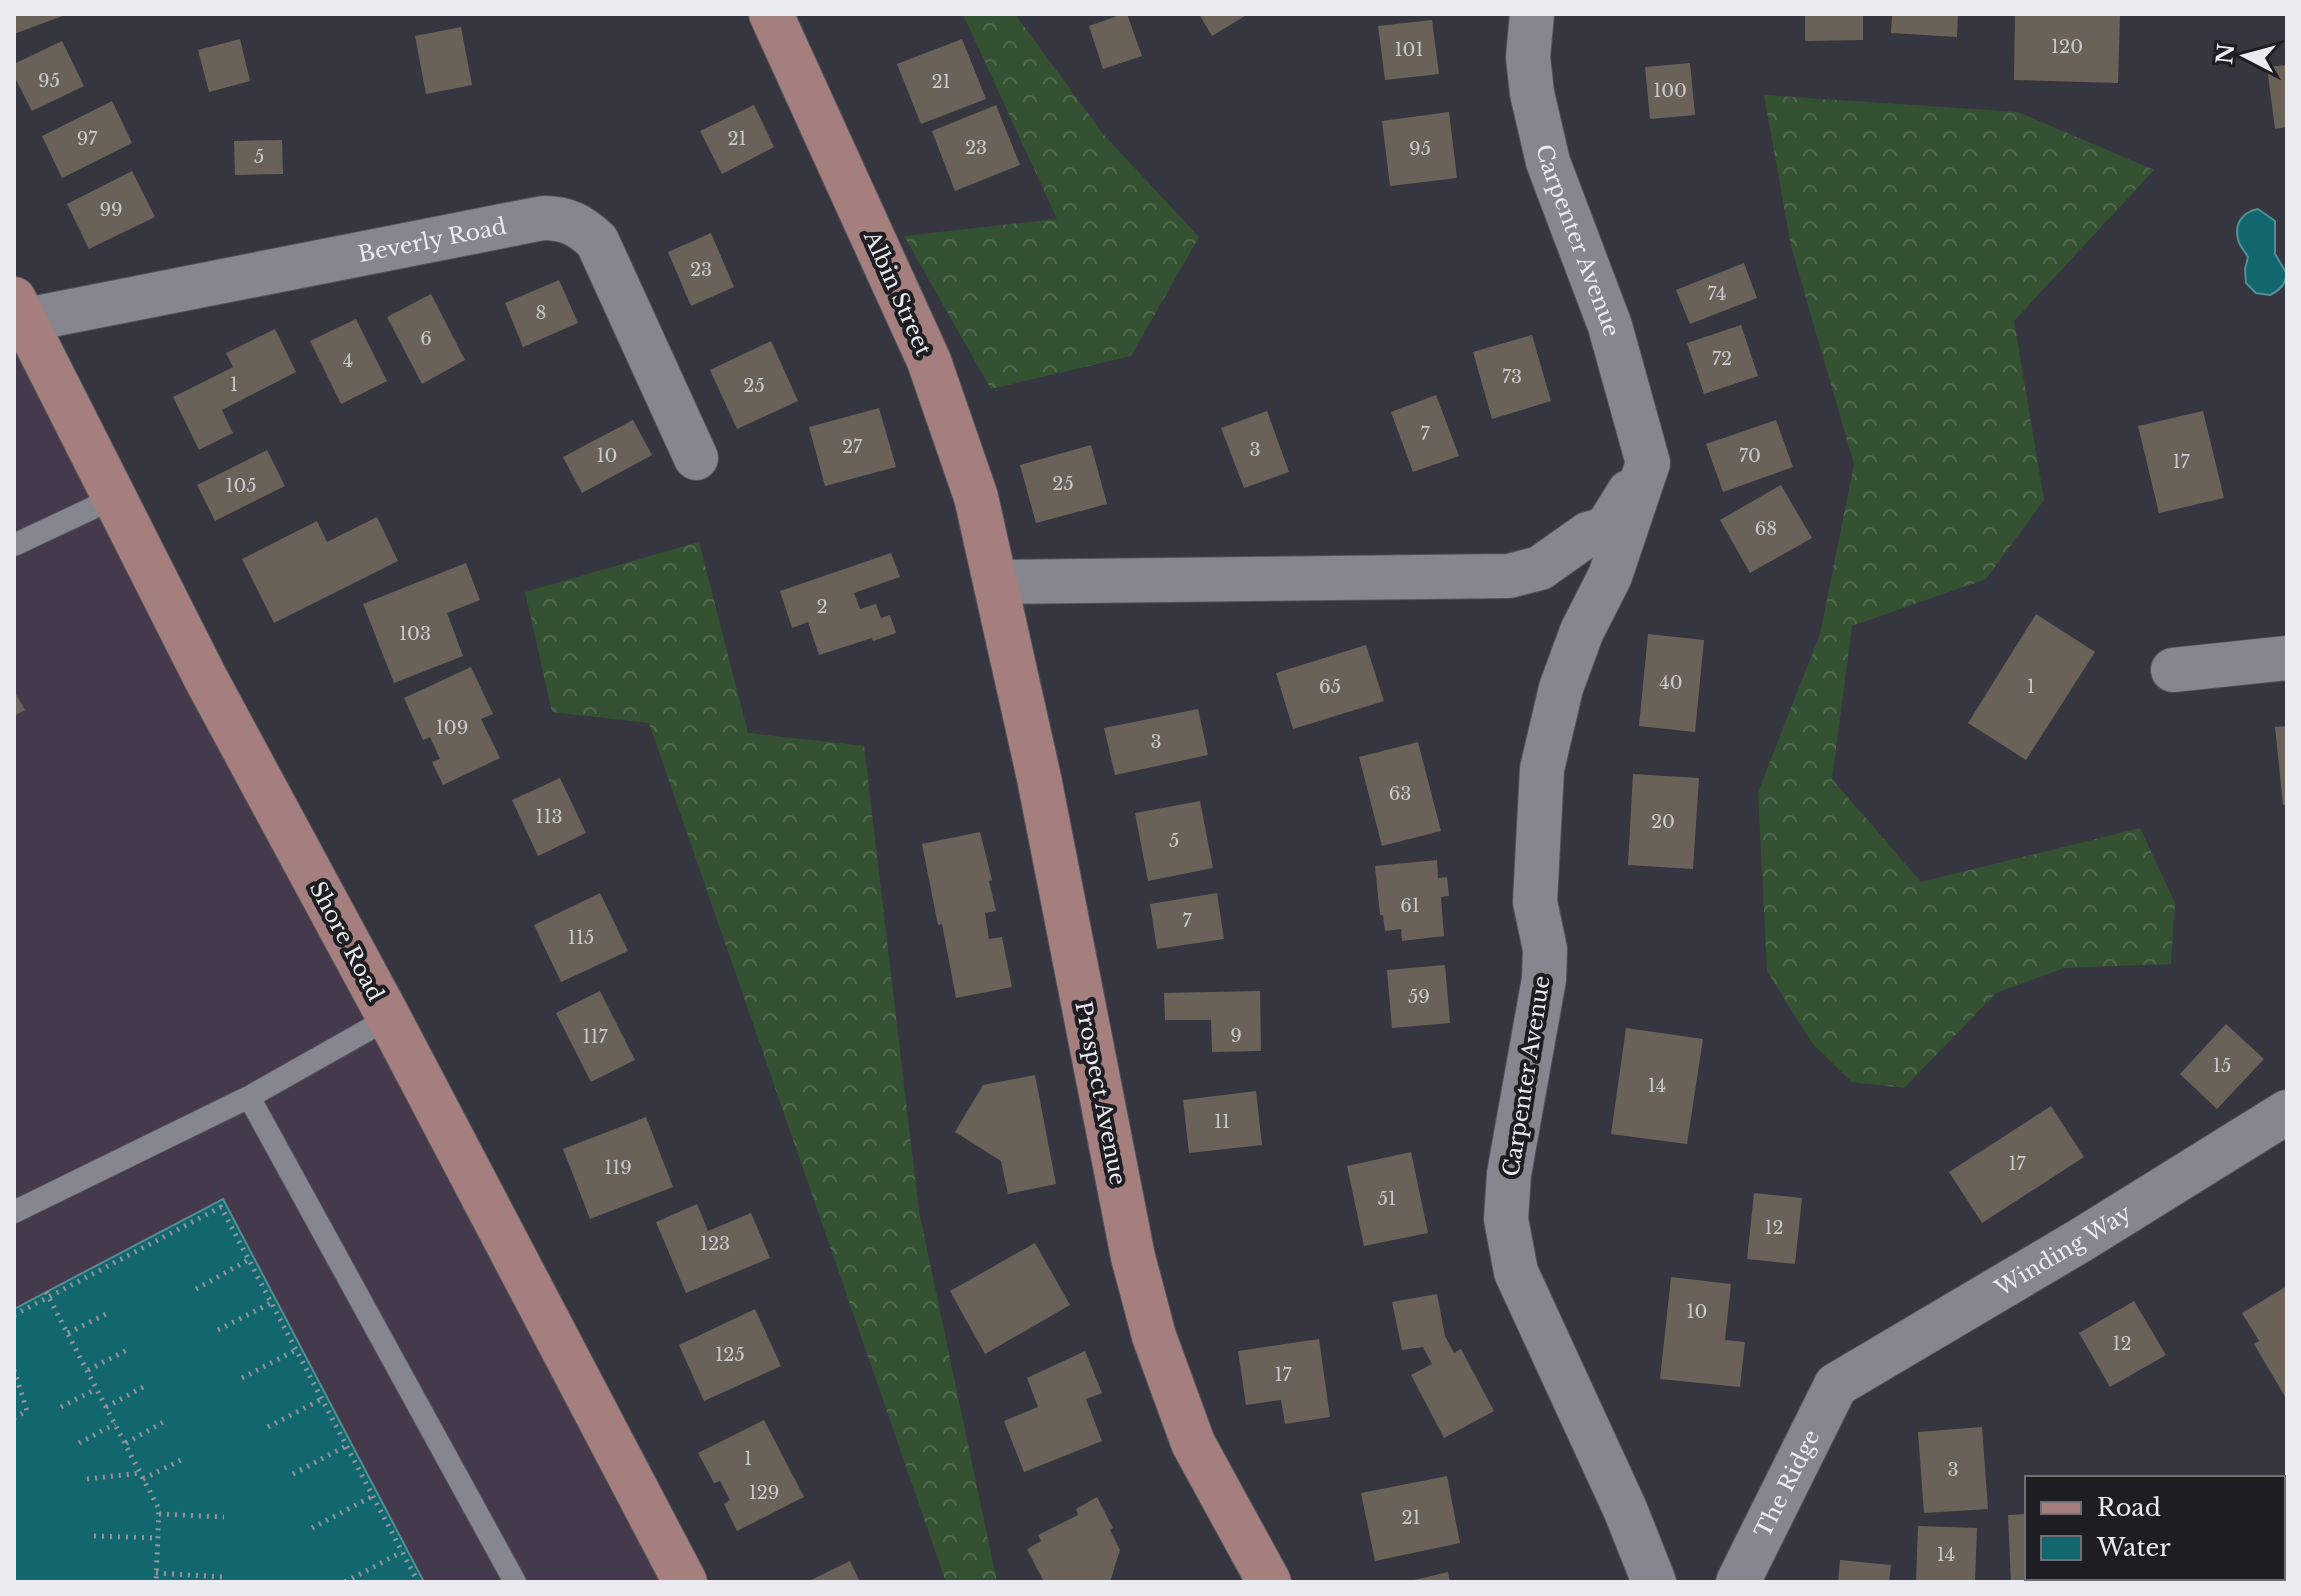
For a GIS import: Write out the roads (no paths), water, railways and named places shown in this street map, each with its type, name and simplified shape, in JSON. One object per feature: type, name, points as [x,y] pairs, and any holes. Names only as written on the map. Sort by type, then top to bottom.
[{"type":"main road","name":"Albin Street","points":[[771,14],[929,361],[976,497],[996,582]]},
{"type":"main road","name":"Shore Road","points":[[20,310],[206,679],[389,1018],[685,1582]]},
{"type":"main road","name":"Prospect Avenue","points":[[996,582],[1039,778],[1133,1257],[1154,1336],[1193,1443],[1269,1582]]},
{"type":"street","name":"Carpenter Avenue","points":[[1532,14],[1528,57],[1532,93],[1548,162],[1610,326],[1648,463],[1610,576],[1582,631],[1561,688],[1542,769],[1535,902],[1545,949],[1544,979],[1509,1174],[1506,1219],[1516,1272],[1625,1509],[1654,1582]]},
{"type":"street","name":"Beverly Road","points":[[20,310],[543,218],[560,218],[574,222],[597,241],[696,458]]},
{"type":"street","points":[[996,582],[1509,576],[1540,568],[1588,534],[1606,529],[1648,463]]},
{"type":"street","points":[[2173,670],[2287,658]]},
{"type":"street","name":"Winding Way","points":[[1836,1385],[2081,1240],[2287,1112]]},
{"type":"street","name":"The Ridge","points":[[1738,1582],[1836,1385]]},
{"type":"lane","points":[[14,545],[114,498]]},
{"type":"lane","points":[[14,1212],[249,1097],[389,1018]]},
{"type":"lane","points":[[249,1097],[515,1582]]},
{"type":"water","points":[[2258,209],[2275,221],[2275,254],[2287,274],[2282,287],[2270,295],[2256,293],[2246,283],[2248,257],[2237,233],[2241,219]]},
{"type":"water","points":[[223,1199],[424,1582],[14,1582],[14,1309]]}]
